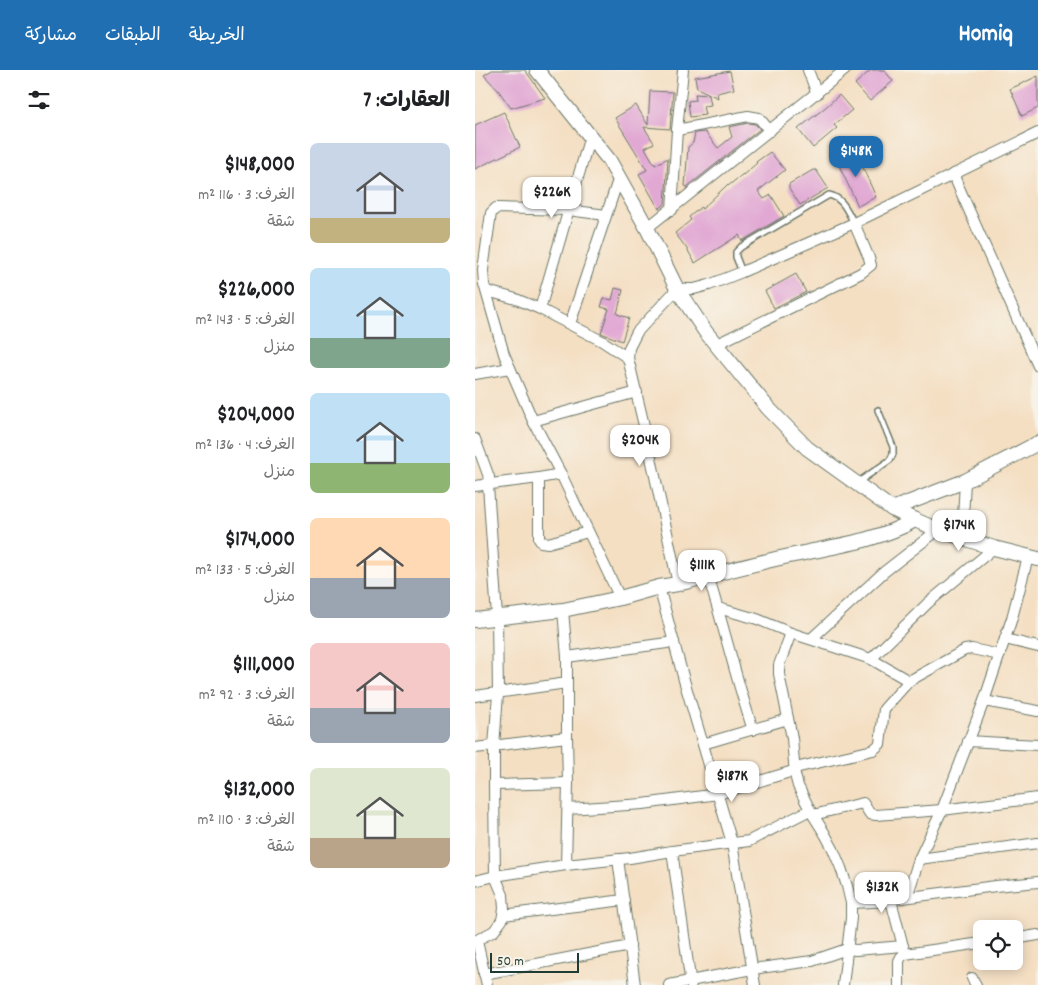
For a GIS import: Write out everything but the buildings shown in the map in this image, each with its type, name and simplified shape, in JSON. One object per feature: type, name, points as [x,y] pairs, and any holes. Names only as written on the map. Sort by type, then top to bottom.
[{"type":"main road","points":[[537,70],[609,160],[647,228],[677,289],[705,331],[768,408],[807,448],[892,509],[938,530],[993,548],[1033,558]]},
{"type":"main road","points":[[892,509],[965,481],[1038,443]]},
{"type":"main road","points":[[475,620],[563,610],[620,598],[659,587],[871,538],[900,529],[915,520]]},
{"type":"street","points":[[672,210],[683,70]]},
{"type":"street","points":[[808,70],[817,94]]},
{"type":"street","points":[[647,228],[672,210],[845,70]]},
{"type":"street","points":[[677,130],[752,116],[759,118],[770,131]]},
{"type":"street","points":[[678,584],[628,358],[629,348],[637,332],[677,289],[694,289],[743,272],[854,223],[1038,133]]},
{"type":"street","points":[[540,309],[590,136]]},
{"type":"street","points":[[953,174],[1038,366]]},
{"type":"street","points":[[569,324],[619,177]]},
{"type":"street","points":[[606,215],[568,210],[496,208],[492,211],[483,270],[484,284],[504,354],[533,421],[561,474],[620,598]]},
{"type":"street","points":[[717,344],[861,274],[867,269],[871,264],[854,223]]},
{"type":"street","points":[[487,291],[516,299],[540,309],[602,341],[628,358]]},
{"type":"street","points":[[475,374],[510,368]]},
{"type":"street","points":[[533,421],[637,392]]},
{"type":"street","points":[[475,439],[489,477],[497,617],[498,694],[494,746],[495,876],[503,895],[502,920],[494,932],[476,941],[485,980],[630,946]]},
{"type":"street","points":[[475,486],[561,474]]},
{"type":"street","points":[[539,478],[539,539],[541,542],[548,543],[589,532]]},
{"type":"street","points":[[962,537],[965,481]]},
{"type":"street","points":[[811,639],[884,572],[938,530]]},
{"type":"street","points":[[871,659],[928,603],[993,548]]},
{"type":"street","points":[[907,897],[919,859],[942,810],[984,701],[1033,558]]},
{"type":"street","points":[[708,576],[753,730]]},
{"type":"street","points":[[659,587],[731,844],[755,985]]},
{"type":"street","points":[[718,608],[757,619],[871,659],[909,681]]},
{"type":"street","points":[[563,610],[567,657],[568,783],[566,865]]},
{"type":"street","points":[[791,632],[779,665],[779,674],[792,738],[795,775],[798,786],[825,834],[841,868],[851,904],[843,985]]},
{"type":"street","points":[[1005,639],[1038,647]]},
{"type":"street","points":[[567,657],[674,642]]},
{"type":"street","points":[[567,809],[643,804],[718,794],[793,771],[795,768],[875,748],[880,744],[884,709],[909,681],[965,650],[977,649],[999,655]]},
{"type":"street","points":[[475,696],[567,683]]},
{"type":"street","points":[[984,701],[1038,711]]},
{"type":"street","points":[[703,744],[788,719]]},
{"type":"street","points":[[475,748],[567,737]]},
{"type":"street","points":[[968,741],[1038,745]]},
{"type":"street","points":[[494,785],[568,783]]},
{"type":"street","points":[[475,881],[566,865],[619,860],[749,841],[811,812],[863,803],[870,814],[876,815],[942,810],[1038,798]]},
{"type":"street","points":[[919,859],[1038,843]]},
{"type":"street","points":[[672,851],[691,983]]},
{"type":"street","points":[[619,860],[635,985]]},
{"type":"street","points":[[851,904],[893,901],[907,897],[1038,882]]},
{"type":"street","points":[[503,915],[624,900]]},
{"type":"street","points":[[893,901],[892,904],[904,950],[899,961],[899,985]]},
{"type":"street","points":[[1023,937],[1038,935]]},
{"type":"street","points":[[669,985],[691,983],[752,969],[812,962],[847,949],[904,950],[973,944]]},
{"type":"lane","points":[[743,272],[736,257],[736,252],[741,247],[829,195],[836,196],[843,203],[854,223]]},
{"type":"lane","points":[[856,484],[890,460],[893,454],[893,447],[877,410]]}]
